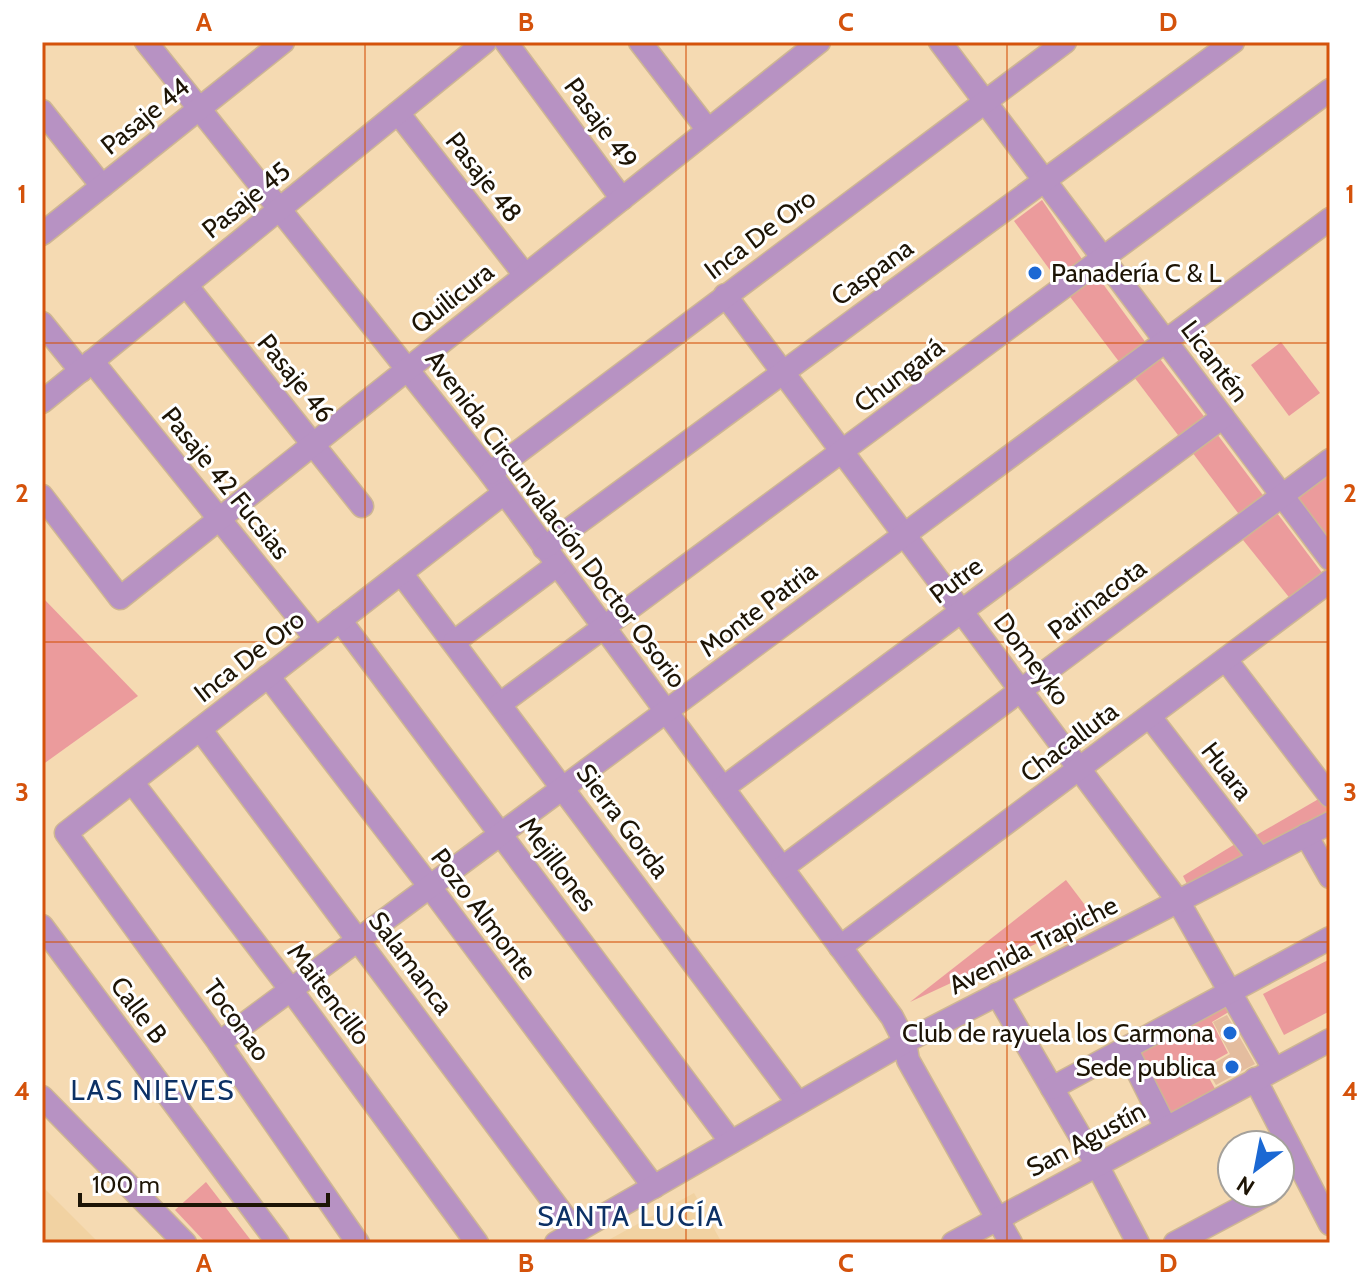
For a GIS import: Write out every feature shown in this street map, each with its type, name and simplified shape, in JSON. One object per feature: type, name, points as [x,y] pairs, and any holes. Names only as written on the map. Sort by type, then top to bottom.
[{"type":"street","name":"Avenida Circunvalación Doctor Osorio","points":[[146,42],[490,473],[892,1017],[905,1042],[908,1060],[986,1230],[1011,1243]]},
{"type":"street","name":"Pasaje 44","points":[[42,234],[283,42]]},
{"type":"street","name":"Pasaje 45","points":[[42,402],[485,42]]},
{"type":"street","name":"Pasaje 49","points":[[506,42],[622,199]]},
{"type":"street","name":"Quilicura","points":[[42,496],[120,598],[819,42]]},
{"type":"street","name":"Licantén","points":[[940,42],[1330,559]]},
{"type":"street","name":"Inca De Oro","points":[[490,473],[1065,42]]},
{"type":"street","name":"Caspana","points":[[454,642],[551,556],[783,372],[1233,42]]},
{"type":"street","points":[[642,43],[708,130]]},
{"type":"street","name":"Chungará","points":[[500,704],[1103,258],[1327,97]]},
{"type":"street","points":[[42,111],[102,186]]},
{"type":"street","name":"Pasaje 48","points":[[398,113],[525,275]]},
{"type":"street","name":"Monte Patria","points":[[219,1043],[1330,219]]},
{"type":"street","name":"Pasaje 46","points":[[186,285],[362,506]]},
{"type":"street","name":"Domeyko","points":[[725,295],[1178,901],[1230,991],[1303,1175],[1330,1224]]},
{"type":"street","name":"Pasaje 42 Fucsias","points":[[42,323],[86,366],[219,519],[316,639]]},
{"type":"street","name":"Putre","points":[[723,788],[1223,417]]},
{"type":"street","name":"Parinacota","points":[[782,868],[1330,460]]},
{"type":"street","name":"Inca De Oro","points":[[66,833],[504,493]]},
{"type":"street","name":"Sierra Gorda","points":[[401,573],[798,1103]]},
{"type":"street","name":"Chacalluta","points":[[840,947],[1330,581]]},
{"type":"street","name":"Mejillones","points":[[340,620],[731,1142]]},
{"type":"street","points":[[1226,660],[1330,796]]},
{"type":"street","name":"Pozo Almonte","points":[[268,676],[654,1187]]},
{"type":"street","name":"Huara","points":[[1150,717],[1260,859]]},
{"type":"street","name":"Salamanca","points":[[200,729],[358,940],[562,1240]]},
{"type":"street","name":"Maitencillo","points":[[132,782],[291,990],[477,1243]]},
{"type":"street","name":"Avenida Trapiche","points":[[562,1240],[905,1042],[1330,823]]},
{"type":"street","name":"Toconao","points":[[66,833],[219,1043],[358,1243]]},
{"type":"street","points":[[1306,835],[1330,877]]},
{"type":"street","name":"Calle B","points":[[42,926],[278,1243]]},
{"type":"street","points":[[1052,1088],[1330,938]]},
{"type":"street","points":[[997,994],[1097,1165],[1138,1243]]},
{"type":"street","name":"San Agustín","points":[[953,1243],[986,1230],[1097,1165],[1329,1043]]},
{"type":"street","points":[[1126,1048],[1166,1128]]},
{"type":"street","points":[[42,1097],[185,1243]]},
{"type":"street","points":[[1296,1179],[1303,1175]]},
{"type":"street","points":[[1175,1243],[1239,1209]]},
{"type":"shaded area","points":[[1042,200],[1086,265],[1061,285],[1014,221]]},
{"type":"shaded area","points":[[1095,273],[1149,347],[1123,367],[1068,294]]},
{"type":"shaded area","points":[[1281,342],[1320,393],[1289,416],[1251,365]]},
{"type":"shaded area","points":[[1160,359],[1206,419],[1181,439],[1134,377]]},
{"type":"shaded area","points":[[1217,434],[1265,498],[1241,517],[1192,452]]},
{"type":"shaded area","points":[[1330,466],[1330,540],[1294,492]]},
{"type":"shaded area","points":[[1274,509],[1329,582],[1296,606],[1239,535]]},
{"type":"shaded area","points":[[42,597],[138,696],[42,765]]},
{"type":"shaded area","points":[[1322,797],[1330,812],[1262,849],[1253,837]]},
{"type":"shaded area","points":[[1240,841],[1248,856],[1189,888],[1183,876]]},
{"type":"shaded area","points":[[1066,880],[1094,917],[910,1002]]},
{"type":"shaded area","points":[[1330,959],[1330,1011],[1284,1035],[1263,994]]},
{"type":"shaded area","points":[[1229,993],[1237,1007],[1212,1022],[1228,1053],[1203,1067],[1219,1096],[1167,1125],[1128,1049]]},
{"type":"shaded area","points":[[206,1182],[253,1243],[206,1243],[175,1210]]},
{"type":"shaded area","points":[[42,1186],[99,1243],[42,1243]]},
{"type":"shaded area","points":[[694,1193],[722,1243],[603,1243]]},
{"type":"building","points":[[1227,1015],[1255,1064],[1216,1085],[1206,1068],[1230,1054],[1213,1022]]},
{"type":"place","name":"Panadería C & L","points":[[1035,273]]},
{"type":"place","name":"Club de rayuela los Carmona","points":[[1230,1033]]},
{"type":"place","name":"Sede publica","points":[[1232,1067]]},
{"type":"district","name":"LAS NIEVES","points":[[153,1090]]},
{"type":"district","name":"SANTA LUCÍA","points":[[631,1216]]}]
